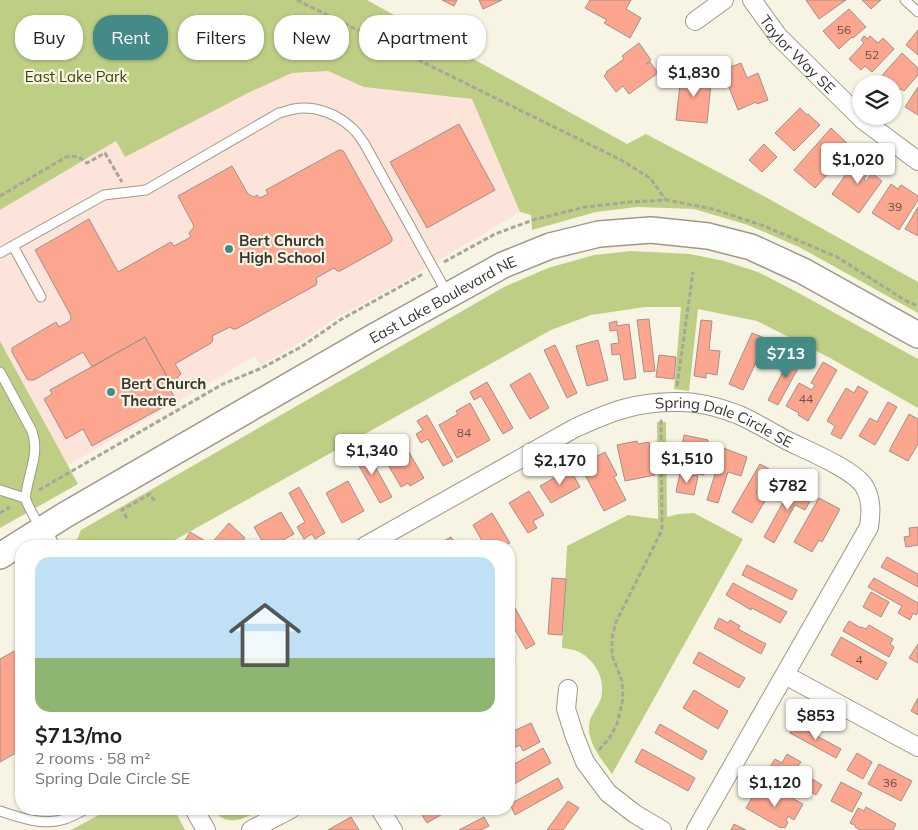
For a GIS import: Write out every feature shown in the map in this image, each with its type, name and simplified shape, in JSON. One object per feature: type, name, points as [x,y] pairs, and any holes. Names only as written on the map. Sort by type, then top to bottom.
[{"type":"main road","name":"East Lake Boulevard NE","points":[[45,538],[375,336],[503,265],[550,246],[599,234],[650,230],[708,236],[751,247],[803,271],[918,335]]},
{"type":"main road","name":"East Lake Boulevard NE","points":[[0,556],[15,550]]},
{"type":"street","points":[[694,21],[724,0]]},
{"type":"street","name":"Taylor Way SE","points":[[752,0],[778,36],[863,120],[918,161]]},
{"type":"street","name":"Spring Dale Circle SE","points":[[376,540],[575,428],[630,406],[668,402],[708,406],[738,415],[848,471],[863,485],[869,497],[871,513],[869,527],[696,830]]},
{"type":"street","points":[[785,674],[918,747]]},
{"type":"street","points":[[568,689],[566,709],[585,762],[608,793],[635,814],[662,830]]},
{"type":"street","points":[[197,815],[206,830]]},
{"type":"street","points":[[251,830],[280,815]]},
{"type":"street","points":[[383,815],[392,830]]},
{"type":"lane","points":[[905,0],[918,12]]},
{"type":"lane","points":[[0,253],[104,195],[146,190],[279,113],[296,108],[316,108],[332,114],[345,122],[354,129],[364,143],[448,296]]},
{"type":"lane","points":[[13,246],[41,297]]},
{"type":"lane","points":[[0,372],[35,440],[34,460],[25,498],[45,538]]},
{"type":"lane","points":[[0,490],[25,498]]},
{"type":"lane","points":[[0,811],[25,819],[51,822],[74,815]]},
{"type":"path","points":[[297,0],[621,160],[650,178],[666,200]]},
{"type":"path","points":[[0,196],[66,157],[74,156],[81,158],[87,163],[105,153],[128,192]]},
{"type":"path","points":[[585,762],[610,737],[617,724],[623,699],[622,681],[612,655],[612,638],[616,622],[662,530],[668,402],[693,272]]},
{"type":"path","points":[[127,518],[122,510],[150,494],[155,502]]},
{"type":"shaded area","name":"Bert Church High School","points":[[328,71],[364,86],[472,99],[520,212],[394,287],[338,317],[298,344],[260,366],[255,356],[67,466],[0,341],[0,210],[116,141],[250,92],[292,73]]},
{"type":"green space","name":"East Lake Park","points":[[0,0],[367,0],[394,15],[359,15],[359,60],[475,60],[627,144],[646,134],[760,194],[918,282],[918,313],[799,247],[748,225],[694,209],[637,207],[596,212],[532,230],[531,215],[520,212],[472,99],[364,87],[328,71],[292,73],[250,92],[125,157],[116,141],[0,210]]},
{"type":"green space","points":[[631,251],[690,254],[724,261],[758,272],[918,359],[918,408],[830,358],[757,321],[698,309],[689,391],[674,389],[681,307],[645,307],[591,315],[551,330],[175,540],[77,540],[81,530],[504,287],[548,268],[594,255]]},
{"type":"green space","points":[[0,341],[78,484],[0,528]]},
{"type":"green space","points":[[657,422],[666,422],[667,517],[694,513],[743,539],[612,774],[596,752],[589,733],[590,719],[601,698],[602,691],[598,670],[589,659],[575,650],[562,648],[567,546],[628,515],[658,519]]},
{"type":"green space","points":[[99,815],[177,815],[185,830],[71,830]]},
{"type":"green space","points":[[218,815],[250,815],[236,820],[224,819]]},
{"type":"building","points":[[442,0],[457,0],[454,6]]},
{"type":"building","points":[[479,0],[502,0],[483,9]]},
{"type":"building","points":[[590,0],[631,0],[626,9],[641,18],[630,38],[604,23],[607,20],[585,8]]},
{"type":"building","points":[[806,0],[846,0],[819,19]]},
{"type":"building","points":[[862,0],[881,0],[871,9]]},
{"type":"building","points":[[849,9],[866,27],[839,49],[823,31]]},
{"type":"building","points":[[918,30],[918,55],[906,45]]},
{"type":"building","points":[[864,36],[868,39],[870,36],[878,43],[883,38],[894,49],[872,72],[865,66],[861,70],[849,59],[864,43],[861,40]]},
{"type":"building","points":[[639,43],[651,60],[646,64],[650,62],[658,73],[629,94],[623,86],[616,92],[604,76],[606,72],[624,59],[622,56]]},
{"type":"building","points":[[902,53],[918,68],[918,75],[904,91],[902,90],[902,75],[882,75]]},
{"type":"building","points":[[741,63],[747,78],[758,73],[768,100],[757,104],[756,102],[738,110],[722,70]]},
{"type":"building","points":[[691,72],[712,74],[707,123],[676,120],[681,76],[690,77]]},
{"type":"building","points":[[918,87],[918,115],[905,107]]},
{"type":"building","points":[[800,108],[820,125],[794,151],[775,133]]},
{"type":"building","points":[[459,124],[495,190],[427,228],[390,162]]},
{"type":"building","points":[[831,128],[849,145],[836,159],[839,162],[815,188],[794,170]]},
{"type":"building","points":[[764,144],[777,157],[762,172],[749,160]]},
{"type":"building","name":"Bert Church High School","points":[[339,150],[344,152],[392,238],[390,243],[340,271],[334,268],[316,278],[316,285],[236,329],[230,327],[212,336],[213,340],[211,343],[175,364],[181,374],[177,380],[178,384],[173,387],[145,337],[92,367],[83,352],[34,380],[27,379],[12,352],[12,348],[56,322],[59,327],[70,321],[71,317],[35,250],[89,219],[118,272],[171,242],[174,246],[191,237],[189,233],[194,227],[178,196],[232,166],[248,194],[254,197],[257,195],[260,198],[268,194],[266,190]]},
{"type":"building","points":[[859,156],[874,166],[864,179],[866,181],[872,173],[882,181],[859,213],[832,194]]},
{"type":"building","points":[[891,184],[898,189],[901,185],[918,196],[918,200],[899,230],[872,213]]},
{"type":"building","points":[[918,207],[918,236],[905,229]]},
{"type":"building","points":[[649,319],[655,371],[644,372],[637,320]]},
{"type":"building","points":[[701,320],[712,321],[709,350],[720,351],[717,375],[706,373],[706,378],[694,376]]},
{"type":"building","points":[[617,321],[617,326],[629,324],[636,378],[624,380],[620,354],[612,355],[611,344],[619,343],[617,330],[610,331],[609,323]]},
{"type":"building","points":[[752,333],[767,339],[743,390],[729,384]]},
{"type":"building","name":"Bert Church Theatre","points":[[145,337],[173,387],[170,389],[176,400],[92,446],[83,429],[66,439],[44,399],[52,394],[50,390]]},
{"type":"building","points":[[598,340],[608,380],[587,386],[576,346]]},
{"type":"building","points":[[555,345],[577,393],[567,398],[544,350]]},
{"type":"building","points":[[793,353],[803,359],[778,405],[768,400]]},
{"type":"building","points":[[659,355],[676,357],[674,379],[656,377]]},
{"type":"building","points":[[823,362],[837,370],[808,421],[798,415],[799,413],[786,406],[799,383],[812,390],[815,385],[811,383]]},
{"type":"building","points":[[530,373],[549,408],[530,419],[510,385]]},
{"type":"building","points":[[487,382],[513,428],[503,434],[481,396],[474,400],[470,392]]},
{"type":"building","points":[[858,386],[868,392],[841,439],[831,434],[835,426],[827,421],[846,388],[854,393]]},
{"type":"building","points":[[888,402],[897,407],[875,445],[859,436],[870,418],[877,422]]},
{"type":"building","points":[[470,403],[490,440],[457,458],[439,425],[458,414],[456,411]]},
{"type":"building","points":[[909,414],[918,419],[918,444],[908,461],[889,451]]},
{"type":"building","points":[[427,415],[453,461],[443,466],[428,439],[421,443],[416,434],[423,430],[417,421]]},
{"type":"building","points":[[684,435],[708,440],[703,464],[706,465],[704,475],[678,471]]},
{"type":"building","points":[[637,441],[638,444],[649,442],[655,475],[625,481],[617,445]]},
{"type":"building","points":[[365,448],[392,497],[380,503],[353,455]]},
{"type":"building","points":[[723,448],[747,457],[741,476],[728,472],[718,503],[707,500]]},
{"type":"building","points":[[407,449],[424,478],[410,486],[408,483],[401,487],[386,461]]},
{"type":"building","points":[[605,452],[617,475],[614,477],[626,500],[604,511],[580,465]]},
{"type":"building","points":[[760,464],[769,469],[756,493],[766,499],[752,523],[732,512]]},
{"type":"building","points":[[570,469],[580,487],[551,503],[540,486]]},
{"type":"building","points":[[680,473],[698,476],[694,495],[676,492]]},
{"type":"building","points":[[770,474],[784,481],[775,499],[760,491]]},
{"type":"building","points":[[348,481],[364,511],[342,523],[326,493]]},
{"type":"building","points":[[793,484],[813,496],[805,510],[795,505],[774,543],[764,537]]},
{"type":"building","points":[[299,487],[325,533],[315,539],[312,534],[304,539],[297,527],[305,522],[289,493]]},
{"type":"building","points":[[529,491],[544,515],[533,521],[537,528],[528,533],[509,503]]},
{"type":"building","points":[[819,498],[840,509],[822,542],[819,540],[812,552],[794,542]]},
{"type":"building","points":[[281,512],[294,534],[283,540],[262,540],[254,527]]},
{"type":"building","points":[[492,513],[508,540],[482,540],[473,525]]},
{"type":"building","points":[[229,523],[245,538],[243,540],[214,540]]},
{"type":"building","points":[[918,527],[918,545],[906,547],[904,537],[910,536],[909,528]]},
{"type":"building","points":[[190,532],[204,540],[185,540]]},
{"type":"building","points":[[887,557],[918,574],[918,587],[881,567]]},
{"type":"building","points":[[747,565],[797,590],[792,600],[742,575]]},
{"type":"building","points":[[552,578],[566,579],[562,635],[548,634]]},
{"type":"building","points":[[874,578],[918,603],[916,615],[913,613],[910,620],[898,613],[902,606],[868,587]]},
{"type":"building","points":[[733,583],[787,612],[780,623],[752,608],[751,610],[726,595]]},
{"type":"building","points":[[871,592],[889,602],[881,617],[863,607]]},
{"type":"building","points":[[515,608],[535,644],[526,649],[515,630]]},
{"type":"building","points":[[719,618],[728,623],[730,620],[740,626],[738,629],[766,644],[761,654],[714,628]]},
{"type":"building","points":[[849,621],[866,629],[869,625],[893,639],[890,644],[894,647],[889,657],[843,631]]},
{"type":"building","points":[[841,637],[887,663],[877,680],[831,655]]},
{"type":"building","points":[[918,644],[918,663],[909,658]]},
{"type":"building","points":[[15,651],[15,753],[0,762],[0,659]]},
{"type":"building","points":[[699,652],[745,678],[739,688],[693,663]]},
{"type":"building","points":[[694,690],[728,711],[718,729],[683,708]]},
{"type":"building","points":[[918,698],[918,715],[911,711]]},
{"type":"building","points":[[531,723],[540,742],[523,751],[520,745],[515,748],[515,730]]},
{"type":"building","points":[[660,724],[707,751],[702,760],[655,733]]},
{"type":"building","points":[[795,724],[841,749],[836,758],[790,733]]},
{"type":"building","points":[[543,748],[551,763],[515,784],[515,764]]},
{"type":"building","points":[[642,749],[695,778],[688,791],[635,762]]},
{"type":"building","points":[[857,753],[872,762],[863,779],[847,770]]},
{"type":"building","points":[[787,754],[801,762],[796,769],[822,785],[816,795],[787,778],[782,786],[765,775],[775,759],[782,763]]},
{"type":"building","points":[[879,764],[912,781],[901,801],[868,784]]},
{"type":"building","points":[[558,778],[563,788],[515,815],[515,801]]},
{"type":"building","points":[[841,782],[862,793],[852,812],[831,801]]},
{"type":"building","points":[[757,789],[776,799],[781,792],[803,804],[794,820],[788,816],[785,828],[781,828],[746,808]]},
{"type":"building","points":[[568,801],[579,808],[563,830],[547,830]]},
{"type":"building","points":[[866,807],[896,824],[893,830],[860,830],[850,823],[858,808],[864,811]]},
{"type":"building","points":[[422,815],[441,815],[427,823]]},
{"type":"building","points":[[351,817],[359,830],[328,830]]},
{"type":"building","points":[[484,817],[489,826],[481,830],[459,830]]},
{"type":"building","points":[[734,824],[746,830],[731,830]]},
{"type":"place","name":"Bert Church High School","points":[[229,249]]},
{"type":"place","name":"Bert Church Theatre","points":[[111,392]]}]
